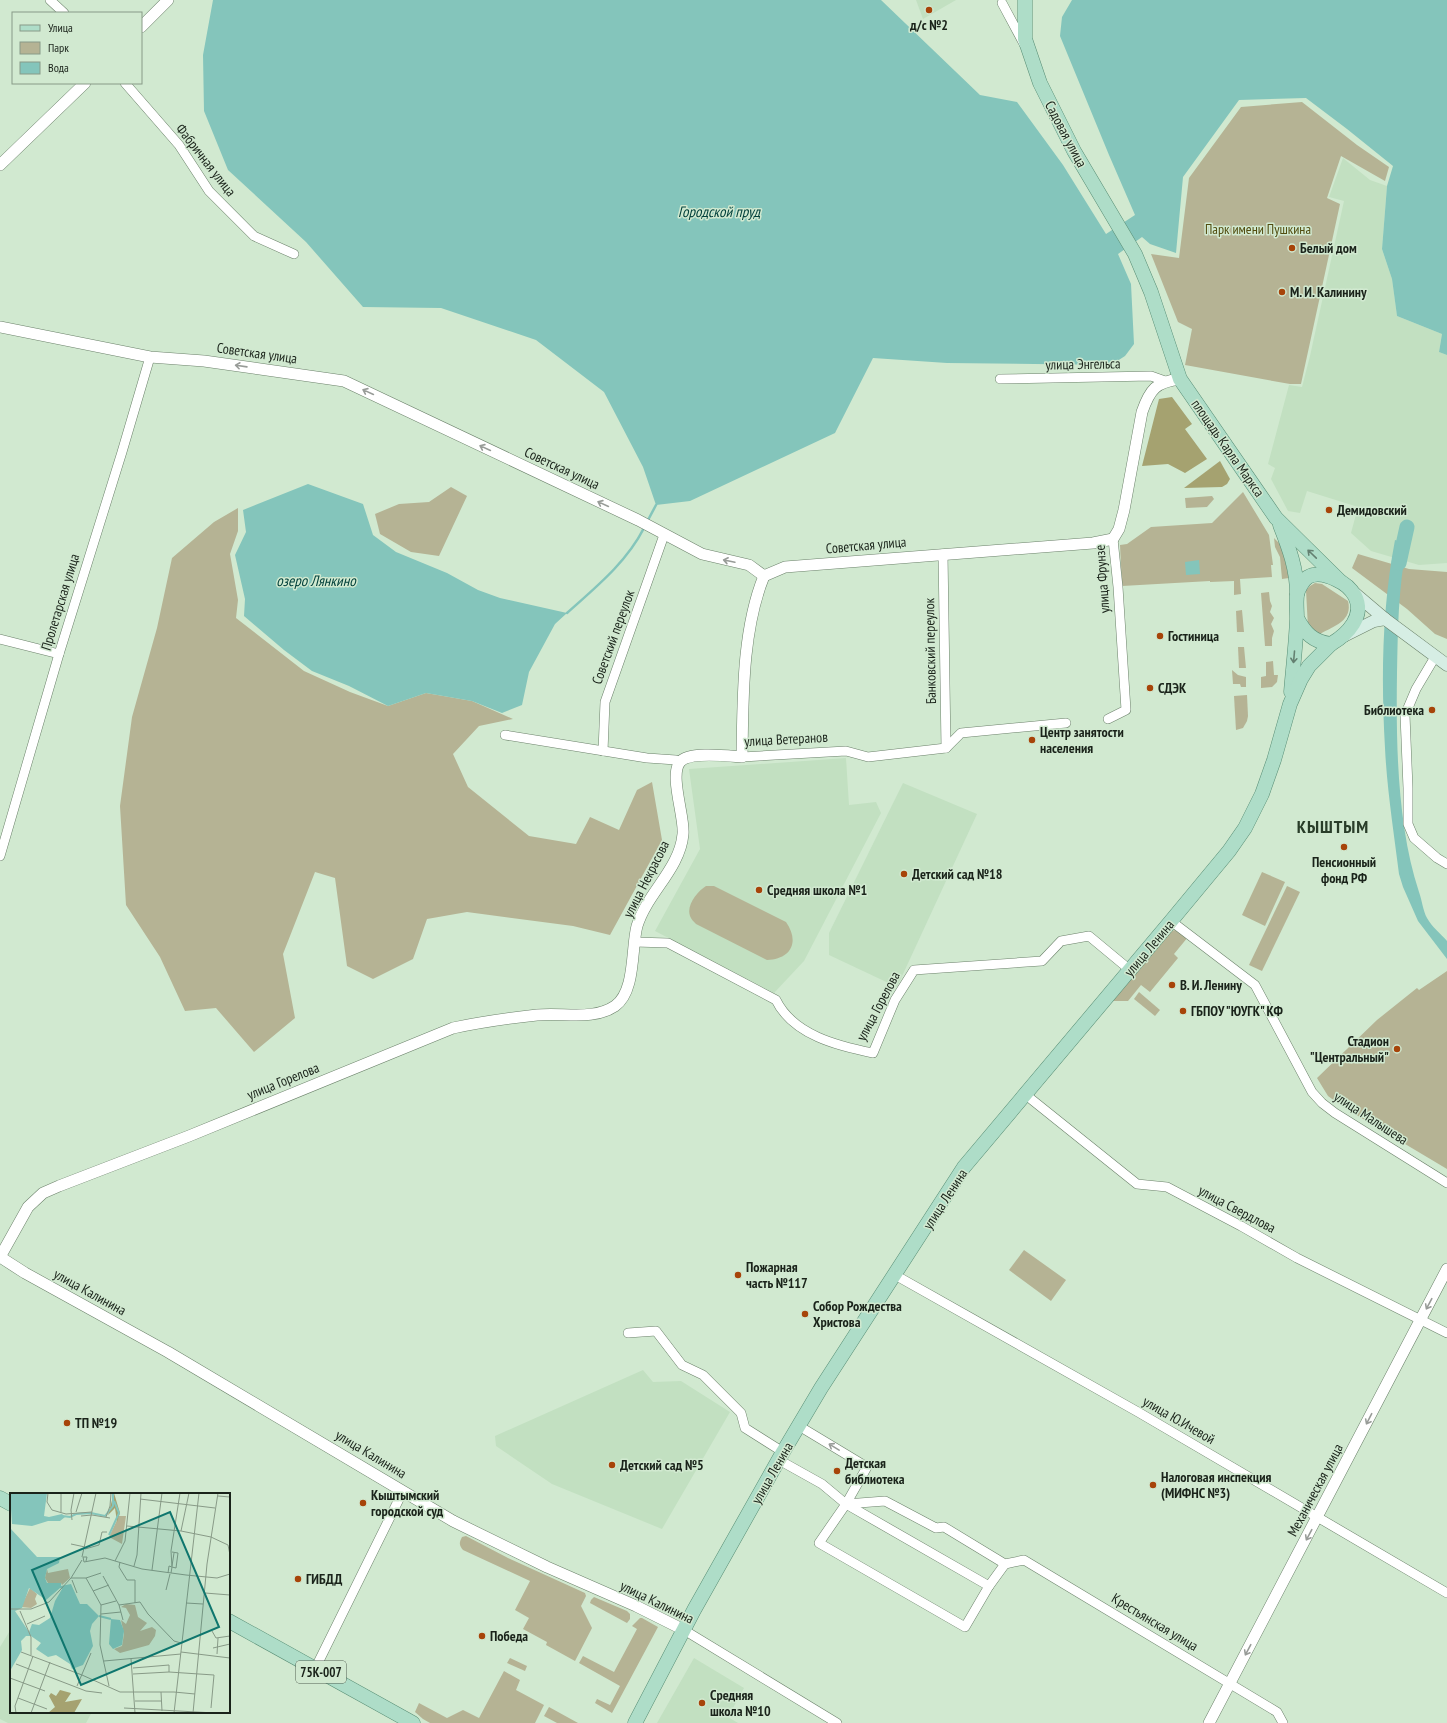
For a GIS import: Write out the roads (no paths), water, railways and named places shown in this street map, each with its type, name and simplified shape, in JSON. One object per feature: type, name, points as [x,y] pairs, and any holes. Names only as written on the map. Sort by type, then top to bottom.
[{"type":"main road","name":"Садовая улица","points":[[1025,0],[1024,31],[1028,49],[1040,83],[1074,151],[1135,254]]},
{"type":"main road","name":"площадь Карла Маркса","points":[[1135,254],[1152,292],[1180,379],[1276,518]]},
{"type":"main road","points":[[1276,518],[1340,581],[1385,619],[1447,665]]},
{"type":"main road","points":[[1276,518],[1290,548],[1295,569],[1297,594],[1297,618],[1290,704]]},
{"type":"main road","points":[[1297,594],[1301,585],[1308,577],[1320,575],[1328,576],[1340,581]]},
{"type":"main road","points":[[1290,704],[1301,679],[1309,666],[1355,622],[1359,611],[1359,604],[1352,591]]},
{"type":"main road","points":[[1297,618],[1311,638],[1321,643],[1334,642],[1374,621],[1385,619]]},
{"type":"main road","name":"улица Ленина","points":[[635,1723],[684,1630],[781,1456],[821,1388],[964,1167],[1172,922],[1229,851],[1245,828],[1262,794],[1274,760],[1290,704]]},
{"type":"main road","points":[[0,1498],[10,1503]]},
{"type":"main road","name":"75К-007","points":[[230,1622],[413,1723]]},
{"type":"street","points":[[50,0],[63,12]]},
{"type":"street","points":[[142,26],[168,0]]},
{"type":"street","name":"Садовая улица","points":[[1002,3],[1028,49]]},
{"type":"street","points":[[0,165],[84,84]]},
{"type":"street","name":"Фабричная улица","points":[[126,84],[179,145],[209,191],[254,236],[294,254]]},
{"type":"street","name":"Советская улица","points":[[0,328],[150,357],[204,361],[344,381],[638,520],[702,554],[748,565],[764,576],[785,567],[1092,543],[1113,538]]},
{"type":"street","name":"Пролетарская улица","points":[[0,856],[59,654],[120,460],[150,357]]},
{"type":"street","name":"улица Энгельса","points":[[1000,379],[1151,376],[1165,381]]},
{"type":"street","points":[[1165,381],[1180,379]]},
{"type":"street","name":"улица Фрунзе","points":[[1108,719],[1126,710],[1118,587],[1113,538],[1119,529],[1124,510],[1142,412],[1151,393],[1157,386],[1165,381]]},
{"type":"street","name":"Советский переулок","points":[[603,751],[604,702],[664,535]]},
{"type":"street","name":"Банковский переулок","points":[[943,554],[946,748]]},
{"type":"street","points":[[742,756],[744,677],[756,597],[764,576]]},
{"type":"street","points":[[0,639],[59,654]]},
{"type":"street","points":[[1435,657],[1416,689],[1405,715],[1408,824],[1414,838],[1437,858],[1447,864]]},
{"type":"street","points":[[946,748],[961,733],[1066,722]]},
{"type":"street","name":"улица Ветеранов","points":[[505,735],[648,758],[676,760],[680,762],[696,756],[742,756],[846,751],[868,757],[946,748]]},
{"type":"street","name":"улица Некрасова","points":[[615,1006],[623,996],[629,981],[637,926],[643,913],[676,859],[681,846],[683,833],[676,783],[676,771],[680,762]]},
{"type":"street","name":"улица Малышева","points":[[1172,922],[1255,985],[1312,1092],[1322,1103],[1335,1113],[1447,1182]]},
{"type":"street","name":"улица Горелова","points":[[635,942],[668,944],[776,1000],[781,1010],[796,1025],[849,1048],[873,1053],[895,1000],[914,970],[1042,960],[1061,941],[1089,936],[1130,970]]},
{"type":"street","name":"улица Горелова","points":[[0,1257],[28,1207],[43,1193],[59,1186],[189,1136],[453,1028],[479,1022],[539,1015],[597,1014],[615,1006]]},
{"type":"street","name":"улица Свердлова","points":[[1026,1095],[1137,1184],[1167,1187],[1241,1226],[1296,1258],[1447,1333]]},
{"type":"street","name":"улица Калинина","points":[[0,1257],[25,1273],[168,1352],[453,1521],[502,1546],[636,1606],[684,1630],[837,1723]]},
{"type":"street","name":"Механическая улица","points":[[1209,1723],[1447,1270]]},
{"type":"street","name":"улица Ю.Ичевой","points":[[895,1275],[1138,1412],[1447,1593]]},
{"type":"street","points":[[628,1333],[656,1331],[682,1365],[703,1375],[742,1413],[745,1428],[781,1456],[822,1484],[846,1504],[989,1586]]},
{"type":"street","points":[[799,1426],[867,1467],[846,1504],[819,1543],[965,1627],[989,1586],[1005,1564],[944,1527],[936,1528],[885,1501],[846,1504]]},
{"type":"street","points":[[315,1669],[402,1491]]},
{"type":"street","name":"Крестьянская улица","points":[[1005,1564],[1024,1560],[1277,1712],[1283,1723]]},
{"type":"water","name":"Городской пруд","points":[[213,0],[881,0],[980,95],[1017,102],[1063,165],[1106,234],[1135,215],[1060,36],[1062,17],[1072,0],[1447,0],[1447,355],[1439,352],[1442,334],[1397,316],[1392,279],[1382,249],[1387,186],[1393,166],[1306,98],[1239,100],[1183,177],[1176,253],[1150,244],[1142,237],[1118,254],[1131,284],[1134,344],[1125,356],[1111,365],[947,363],[873,358],[835,433],[690,501],[656,505],[643,467],[604,392],[536,340],[441,308],[363,307],[306,242],[228,170],[204,111],[203,55]]},
{"type":"water","name":"озеро Лянкино","points":[[308,484],[363,504],[373,535],[396,552],[447,573],[478,590],[500,598],[567,613],[555,624],[529,672],[522,705],[502,713],[472,701],[426,693],[388,706],[349,686],[312,671],[284,650],[244,616],[245,599],[235,555],[246,532],[243,510]]},
{"type":"water","points":[[1395,540],[1407,544],[1400,593],[1397,673],[1399,784],[1402,812],[1406,839],[1424,912],[1431,924],[1447,941],[1447,959],[1418,921],[1403,887],[1399,874],[1387,780],[1383,670],[1387,591]]},
{"type":"water","points":[[1199,560],[1200,574],[1186,575],[1185,562]]},
{"type":"waterway","points":[[647,522],[656,505]]},
{"type":"waterway","points":[[1399,563],[1407,527]]},
{"type":"waterway","points":[[567,613],[610,574],[637,541],[644,528]]},
{"type":"place","name":"д/с №2","points":[[929,10]]},
{"type":"place","name":"Белый дом","points":[[1292,248]]},
{"type":"place","name":"М. И. Калинину","points":[[1282,292]]},
{"type":"place","name":"Демидовский","points":[[1329,510]]},
{"type":"place","name":"Гостиница","points":[[1160,636]]},
{"type":"place","name":"СДЭК","points":[[1150,688]]},
{"type":"place","name":"Библиотека","points":[[1432,710]]},
{"type":"place","name":"Центр занятости населения","points":[[1032,740]]},
{"type":"place","name":"Пенсионный фонд РФ","points":[[1344,847]]},
{"type":"place","name":"Детский сад №18","points":[[904,874]]},
{"type":"place","name":"Средняя школа №1","points":[[759,890]]},
{"type":"place","name":"В. И. Ленину","points":[[1172,985]]},
{"type":"place","name":"ГБПОУ \"ЮУГК\" КФ","points":[[1183,1011]]},
{"type":"place","name":"Стадион \"Центральный\"","points":[[1397,1049]]},
{"type":"place","name":"Пожарная часть №117","points":[[738,1275]]},
{"type":"place","name":"Собор Рождества Христова","points":[[805,1314]]},
{"type":"place","name":"ТП №19","points":[[67,1423]]},
{"type":"place","name":"Детский сад №5","points":[[612,1465]]},
{"type":"place","name":"Детская библиотека","points":[[837,1471]]},
{"type":"place","name":"Налоговая инспекция (МИФНС №3)","points":[[1153,1485]]},
{"type":"place","name":"Кыштымский городской суд","points":[[363,1503]]},
{"type":"place","name":"ГИБДД","points":[[298,1579]]},
{"type":"place","name":"Победа","points":[[482,1636]]},
{"type":"place","name":"Средняя школа №10","points":[[702,1703]]},
{"type":"district","name":"КЫШТЫМ","points":[[1333,827]]},
{"type":"park label","name":"Парк имени Пушкина","points":[[1258,229]]}]
